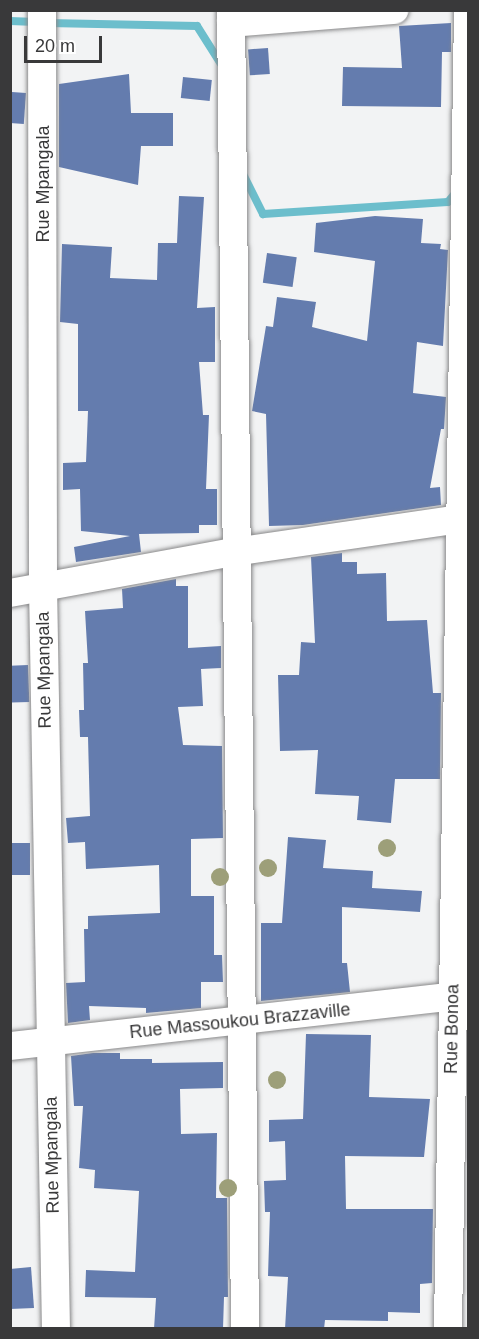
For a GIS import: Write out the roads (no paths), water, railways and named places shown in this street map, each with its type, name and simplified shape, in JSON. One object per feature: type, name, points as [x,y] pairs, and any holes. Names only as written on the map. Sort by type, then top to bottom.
[{"type":"street","name":"Rue Mpangala","points":[[42,10],[43,586],[56,1329]]},
{"type":"street","points":[[245,1329],[234,552],[231,17],[394,10]]},
{"type":"street","name":"Rue Bonoa","points":[[448,1329],[460,996],[468,10]]},
{"type":"street","points":[[10,593],[234,552],[464,519]]},
{"type":"street","name":"Rue Massoukou Brazzaville","points":[[10,1046],[460,996]]},
{"type":"waterway","points":[[10,21],[36,22]]},
{"type":"waterway","points":[[48,23],[197,26],[221,64]]},
{"type":"waterway","points":[[243,174],[263,214],[448,202],[456,192]]}]
